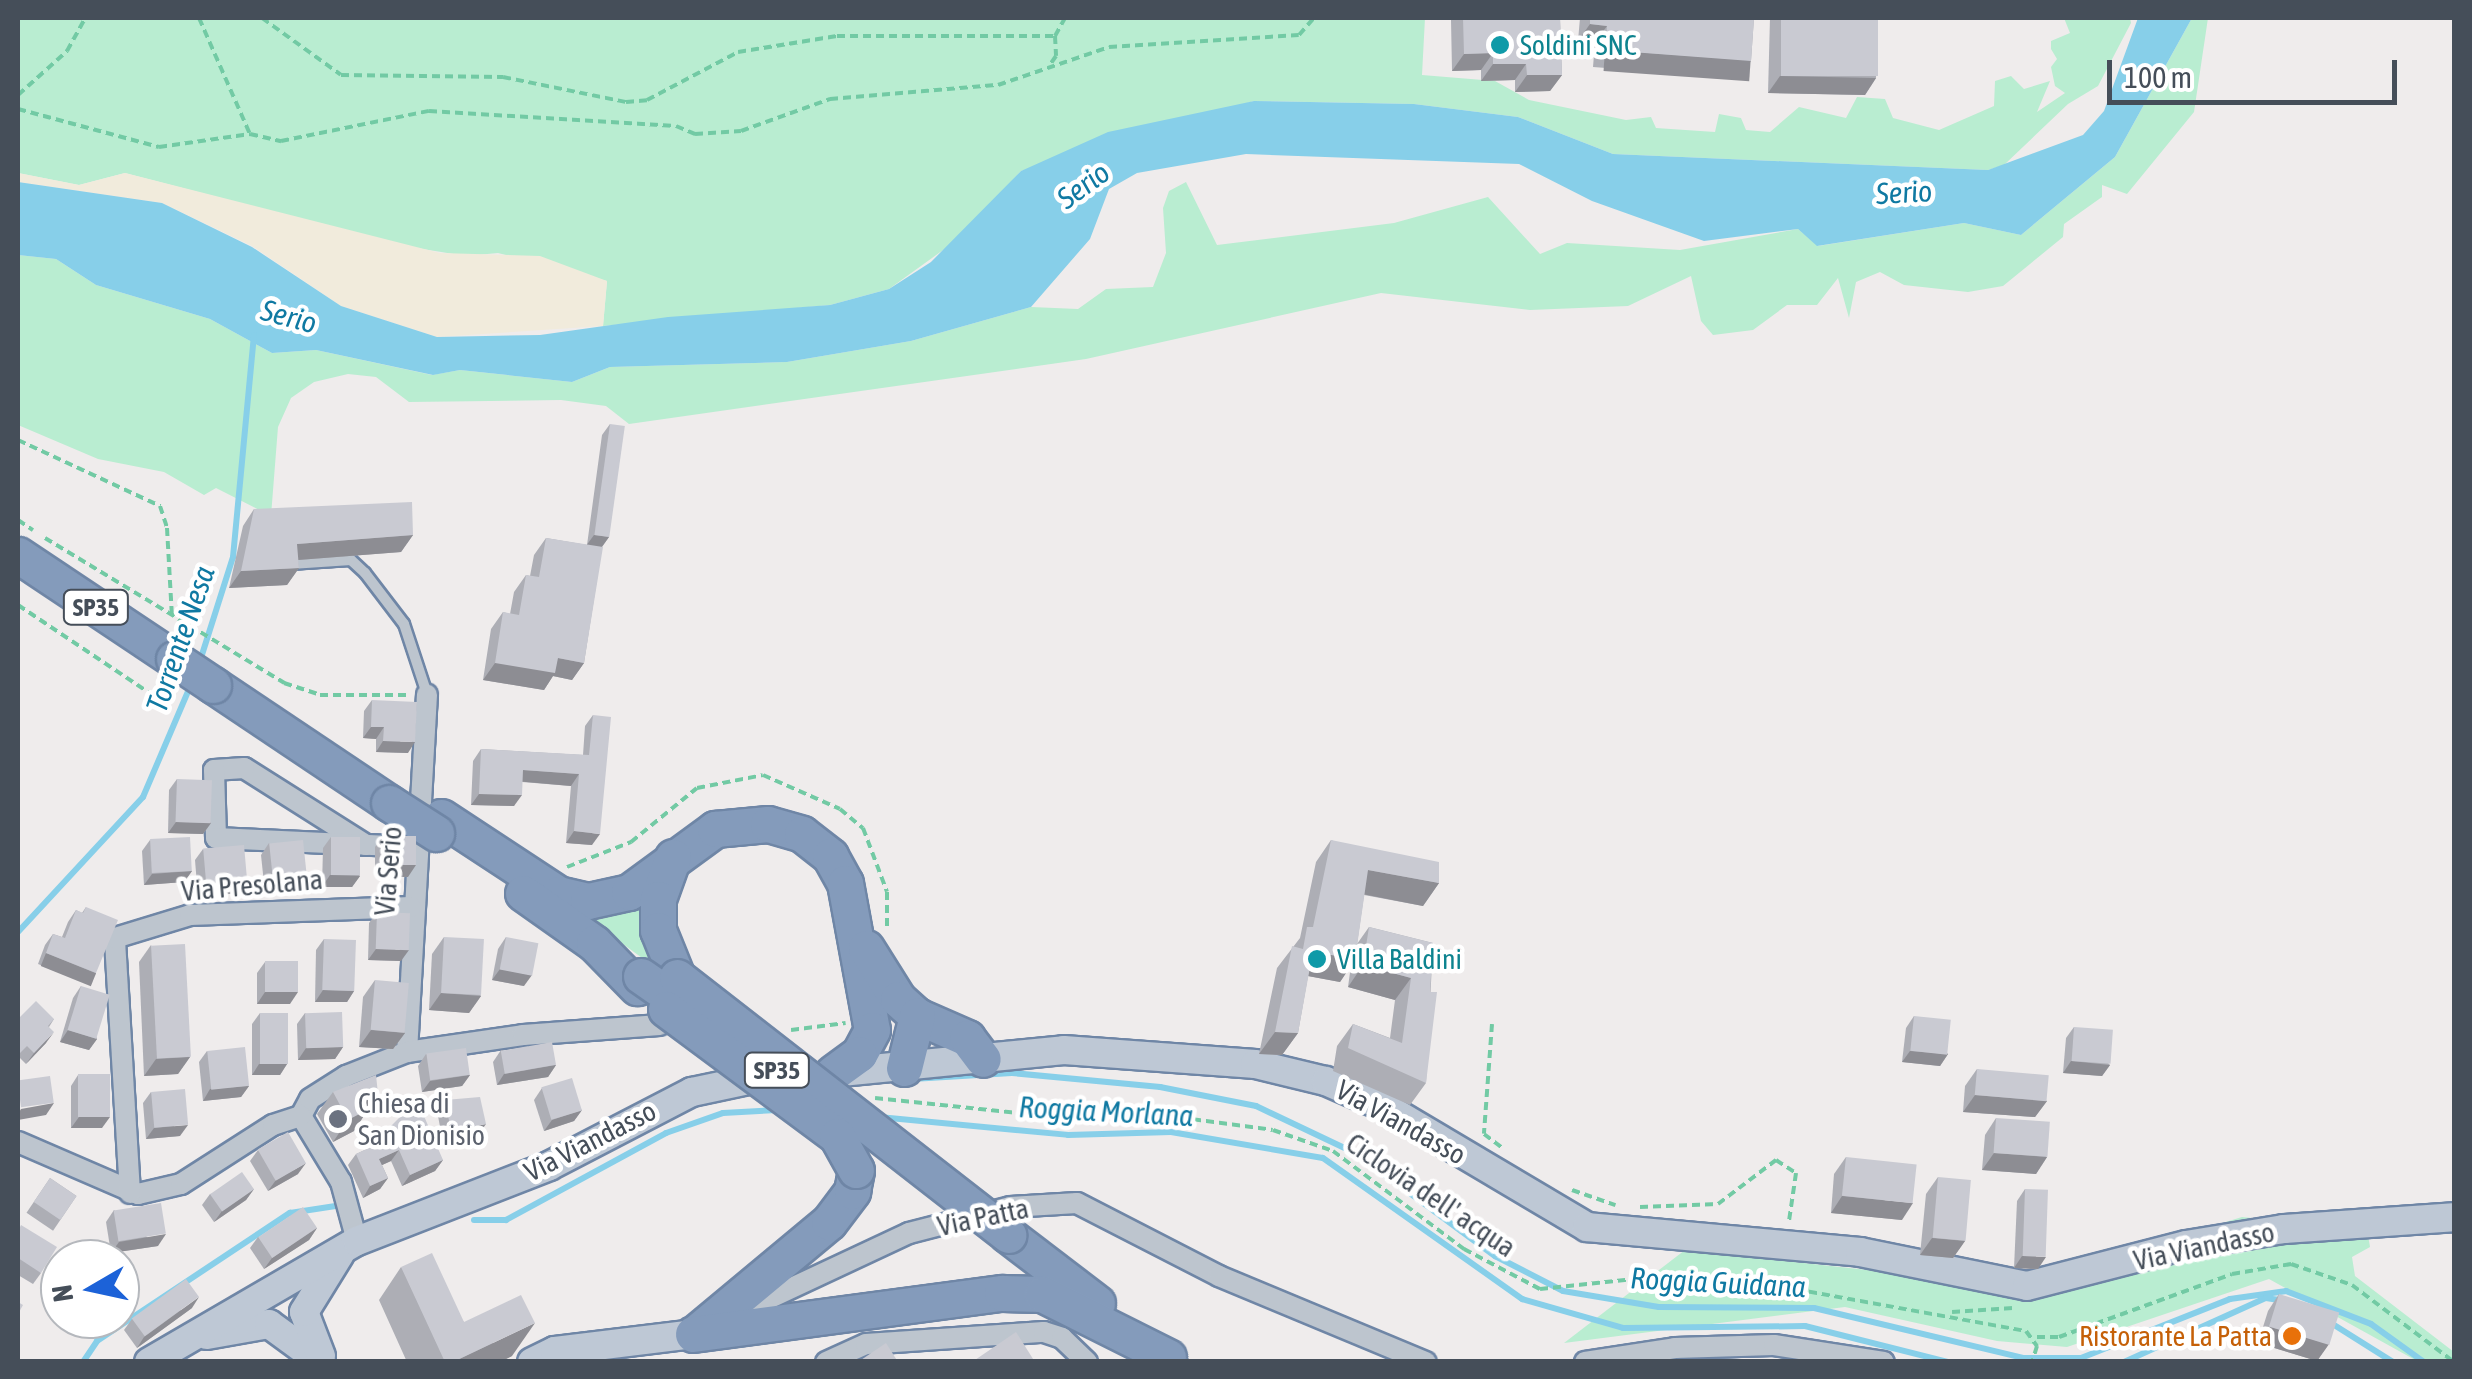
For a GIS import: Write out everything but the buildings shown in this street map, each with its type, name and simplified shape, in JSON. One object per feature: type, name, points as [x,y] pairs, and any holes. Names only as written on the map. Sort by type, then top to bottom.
[{"type":"highway","name":"SP35","points":[[18,555],[181,659],[213,685],[302,743],[392,794],[431,832],[594,943],[639,982],[912,1164],[1171,1359]]},
{"type":"highway","points":[[431,832],[558,894],[588,901],[629,892],[715,828],[740,823],[802,834],[830,856],[871,931],[873,964],[916,1016],[966,1038],[983,1059]]},
{"type":"highway","points":[[674,856],[658,899],[658,930],[678,977],[912,1164]]},
{"type":"highway","points":[[832,1073],[859,1054],[872,1030],[871,931]]},
{"type":"highway","points":[[639,982],[837,1136],[856,1170],[852,1192],[829,1222],[693,1334]]},
{"type":"highway","points":[[904,1068],[916,1016]]},
{"type":"highway","points":[[872,1030],[904,1068]]},
{"type":"highway","points":[[693,1334],[1002,1293],[1042,1294],[1171,1359]]},
{"type":"street","name":"Via Serio","points":[[408,1052],[412,907],[431,832],[427,696]]},
{"type":"street","points":[[366,844],[244,768],[214,770],[216,838],[366,844],[431,832]]},
{"type":"street","name":"Via Presolana","points":[[130,1192],[116,938],[190,915],[412,907]]},
{"type":"street","points":[[301,1116],[310,1098],[346,1076],[408,1052],[523,1034],[660,1026]]},
{"type":"street","name":"Via Viandasso","points":[[152,1359],[274,1283],[357,1240],[549,1166],[692,1092],[756,1078],[1094,1050],[1256,1064],[1326,1081],[1385,1108],[1586,1228],[1860,1252],[2028,1286],[2186,1245],[2284,1228],[2454,1217]]},
{"type":"street","points":[[18,1142],[130,1192],[181,1184],[290,1115],[301,1116]]},
{"type":"street","points":[[297,1323],[325,1270],[357,1240],[340,1182],[301,1116]]},
{"type":"street","name":"Via Patta","points":[[532,1362],[554,1351],[693,1334],[909,1233],[1010,1207],[1077,1203],[1219,1276],[1426,1362]]},
{"type":"street","points":[[274,1283],[323,1362]]},
{"type":"street","points":[[152,1359],[245,1323],[297,1323]]},
{"type":"street","points":[[826,1362],[866,1344],[1044,1332],[1062,1338],[1087,1362]]},
{"type":"street","points":[[1585,1362],[1675,1348],[1774,1345],[1884,1362]]},
{"type":"lane","points":[[291,564],[350,560],[377,584],[412,642],[427,696]]},
{"type":"path","points":[[18,96],[67,51],[85,18]]},
{"type":"path","points":[[199,18],[250,134]]},
{"type":"path","points":[[262,18],[341,74],[503,77],[626,102],[647,100],[738,52],[805,40],[1055,36]]},
{"type":"path","points":[[1046,70],[1056,56],[1055,36],[1065,18]]},
{"type":"path","points":[[18,109],[159,147],[250,134],[314,138],[353,124],[429,111],[676,126],[695,134],[741,131],[830,99],[998,85],[1144,42],[1299,35],[1314,18]]},
{"type":"path","points":[[18,440],[160,506],[168,528],[172,617],[181,659]]},
{"type":"path","points":[[18,520],[172,617]]},
{"type":"path","points":[[18,606],[157,698],[181,659],[219,646],[284,683],[320,695],[427,696]]},
{"type":"path","points":[[557,865],[570,868],[620,849],[696,788],[763,775],[840,809],[863,828],[887,892],[871,931]]},
{"type":"path","points":[[1492,1024],[1484,1134],[1508,1152]]},
{"type":"path","name":"Ciclovia dell' acqua","points":[[870,1098],[1046,1116],[1116,1109],[1273,1130],[1332,1150],[1464,1248],[1540,1289],[1585,1288],[1662,1276],[1745,1280],[1948,1312],[2035,1336],[2059,1337],[2232,1274],[2292,1264],[2352,1285],[2454,1362]]},
{"type":"path","points":[[1563,1186],[1614,1205],[1691,1210],[1718,1204],[1776,1160],[1796,1173],[1792,1217],[1771,1244]]},
{"type":"path","points":[[2032,1362],[2037,1346],[2035,1336]]},
{"type":"green space","points":[[18,18],[1425,18],[1422,75],[1495,81],[1529,100],[1626,120],[1651,117],[1656,128],[1715,132],[1719,114],[1741,118],[1746,130],[1770,132],[1799,107],[1846,118],[1857,97],[1885,99],[1893,118],[1939,130],[1994,106],[1995,81],[2011,76],[2024,89],[2050,81],[2037,112],[2065,93],[2055,86],[2051,67],[2057,59],[2051,41],[2070,33],[2064,18],[2130,18],[2131,23],[2098,86],[2068,104],[2004,165],[1988,170],[1613,154],[1518,117],[1414,104],[1254,101],[1021,171],[957,240],[889,289],[830,305],[603,326],[607,281],[498,253],[466,256],[404,246],[125,173],[79,185],[18,173]]},
{"type":"green space","points":[[2192,18],[2208,18],[2194,112],[2127,194],[2102,185],[2102,197],[2064,224],[2063,237],[2003,286],[1968,292],[1904,285],[1880,272],[1856,282],[1849,318],[1838,278],[1817,305],[1787,305],[1753,330],[1713,335],[1701,321],[1691,276],[1628,306],[1530,310],[1381,293],[1086,359],[629,424],[606,406],[561,400],[409,402],[376,377],[348,374],[314,382],[291,398],[278,427],[271,516],[216,488],[204,495],[164,472],[98,459],[18,425],[18,255],[56,259],[96,285],[210,319],[272,353],[316,350],[432,375],[460,370],[572,382],[610,367],[787,362],[911,341],[1031,307],[1078,309],[1106,289],[1153,287],[1166,253],[1163,208],[1169,191],[1186,182],[1217,245],[1394,223],[1488,197],[1540,254],[1567,243],[1680,250],[1798,229],[1818,246],[1964,223],[2021,235],[2115,157]]},
{"type":"green space","points":[[653,884],[667,976],[572,907]]},
{"type":"green space","points":[[2242,1217],[2367,1229],[2370,1247],[2352,1257],[2355,1276],[2454,1352],[2454,1361],[2417,1361],[2269,1279],[2067,1347],[1997,1341],[1845,1307],[1564,1343],[1685,1250],[1923,1276],[2056,1274]]},
{"type":"sand","points":[[18,173],[79,185],[125,173],[440,253],[540,256],[607,281],[603,326],[437,337],[341,306],[252,246],[162,203],[18,182]]},
{"type":"water","name":"Serio","points":[[2138,18],[2192,18],[2115,157],[2021,235],[1964,223],[1817,246],[1798,229],[1704,241],[1592,201],[1519,164],[1246,154],[1137,173],[1109,189],[1090,239],[1031,307],[911,341],[787,362],[610,367],[572,382],[460,370],[433,375],[316,350],[272,353],[210,319],[96,285],[56,259],[18,255],[18,182],[162,203],[252,247],[341,306],[437,337],[540,335],[668,317],[830,305],[889,289],[931,262],[1021,171],[1108,132],[1254,101],[1414,104],[1518,117],[1613,154],[1988,170],[2083,135],[2104,111]]},
{"type":"waterway","name":"Torrente Nesa","points":[[200,661],[233,557],[254,335]]},
{"type":"waterway","name":"Torrente Nesa","points":[[18,932],[143,797],[192,682]]},
{"type":"waterway","name":"Roggia Guidana","points":[[912,1079],[1012,1073],[1160,1087],[1256,1106],[1357,1154],[1495,1256],[1563,1291],[1659,1307],[1814,1308],[2024,1358],[2081,1358],[2230,1299],[2286,1291],[2371,1324],[2424,1362]]},
{"type":"waterway","name":"Roggia Morlana","points":[[474,1220],[506,1220],[666,1133],[723,1113],[777,1110]]},
{"type":"waterway","name":"Roggia Morlana","points":[[879,1117],[1068,1135],[1171,1132],[1323,1158],[1522,1299],[1623,1328],[1805,1326],[1948,1362]]},
{"type":"waterway","name":"Roggia Morlana","points":[[83,1362],[97,1341],[290,1213],[335,1206]]},
{"type":"waterway","name":"Roggia Morlana","points":[[2124,1362],[2266,1298],[2284,1301]]},
{"type":"waterway","name":"Roggia Morlana","points":[[2331,1323],[2393,1362]]},
{"type":"place","name":"Soldini SNC","points":[[1500,45]]},
{"type":"place","name":"Villa Baldini","points":[[1317,959]]},
{"type":"place","name":"Chiesa di San Dionisio","points":[[338,1119]]},
{"type":"place","name":"Ristorante La Patta","points":[[2292,1336]]}]
